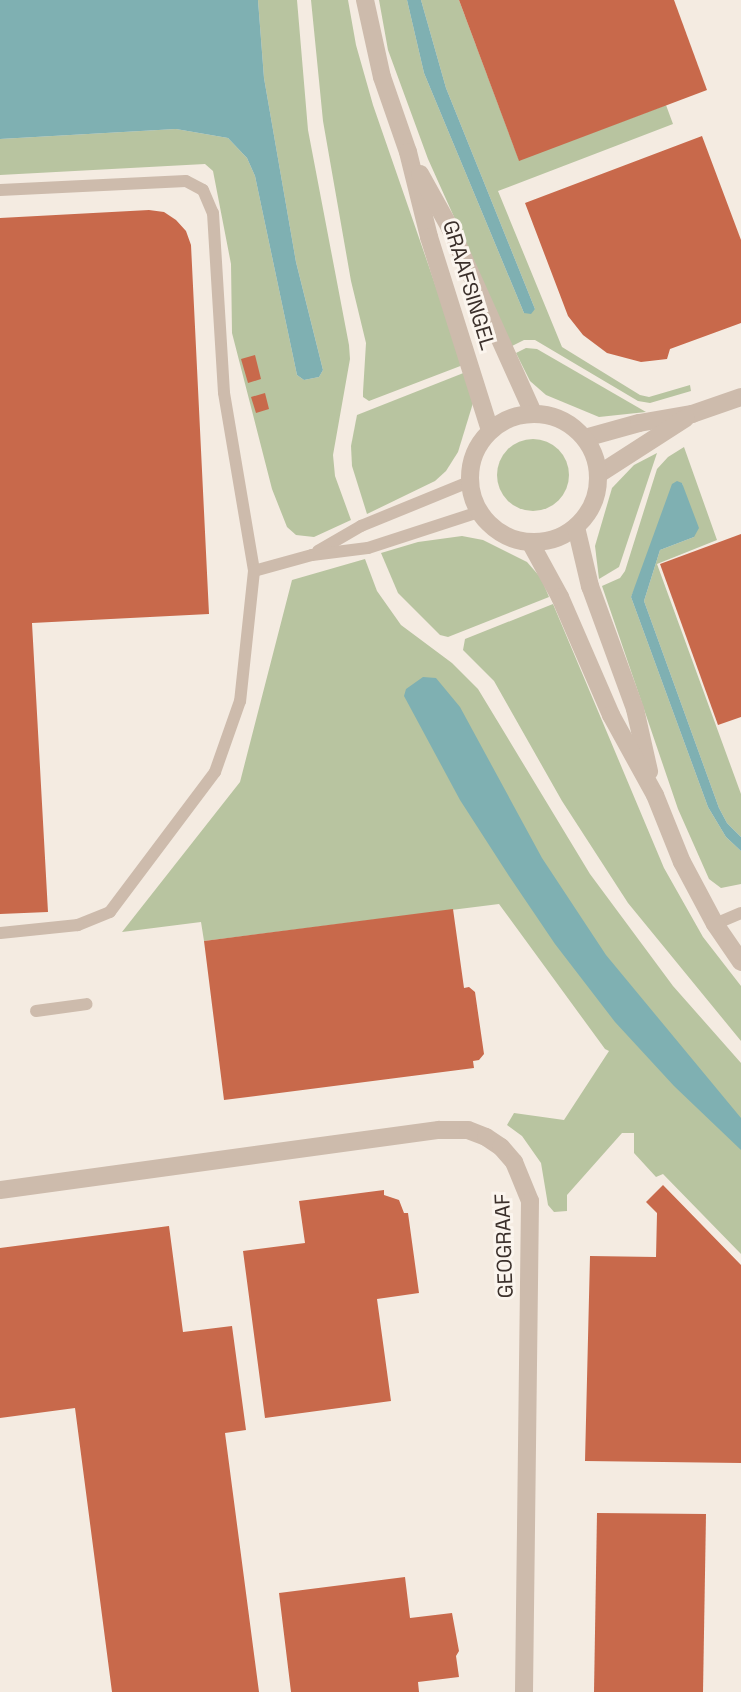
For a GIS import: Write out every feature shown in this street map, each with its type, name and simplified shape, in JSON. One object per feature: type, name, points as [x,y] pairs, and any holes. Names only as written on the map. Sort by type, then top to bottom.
[{"type":"street","name":"GRAAFSINGEL","points":[[365,0],[382,77],[408,152],[429,237],[490,430]]},
{"type":"street","name":"GRAAFSINGEL","points":[[408,152],[450,228],[533,413]]},
{"type":"street","points":[[585,438],[692,414],[741,397]]},
{"type":"street","points":[[533,413],[562,419],[585,438],[595,455],[599,474],[593,503],[576,527],[555,539],[530,542],[510,538],[493,528],[479,512],[470,482],[471,463],[478,445],[490,430],[510,418],[533,413]]},
{"type":"street","points":[[599,474],[692,414]]},
{"type":"street","points":[[576,527],[590,586],[635,709],[655,795]]},
{"type":"street","points":[[530,542],[560,597],[611,715],[655,795],[682,862],[715,924],[741,962]]},
{"type":"street","name":"GEOGRAAF","points":[[0,1190],[439,1130],[468,1130],[500,1147],[514,1162],[530,1200],[524,1692]]},
{"type":"lane","points":[[0,190],[186,181],[203,190],[212,213],[224,393],[254,571],[240,701],[215,772],[110,912],[78,925],[0,933]]},
{"type":"lane","points":[[312,555],[361,526],[470,482]]},
{"type":"lane","points":[[254,571],[312,555],[369,548],[479,512]]},
{"type":"lane","points":[[715,924],[741,913]]},
{"type":"lane","points":[[36,1010],[87,1004]]},
{"type":"green space","points":[[258,0],[297,0],[308,130],[349,345],[350,359],[333,455],[335,476],[351,520],[314,537],[296,535],[287,527],[272,489],[232,333],[231,264],[213,171],[205,164],[0,175],[0,139],[176,129],[228,138],[247,158],[255,176],[297,375],[304,380],[319,377],[323,370],[296,262],[264,78]]},
{"type":"green space","points":[[311,0],[348,0],[356,45],[373,105],[463,365],[369,401],[363,397],[366,343],[351,281],[323,121]]},
{"type":"green space","points":[[379,0],[407,0],[424,73],[524,313],[535,309],[446,88],[421,0],[459,0],[519,160],[666,105],[673,124],[498,191],[562,347],[640,395],[649,397],[690,385],[691,391],[650,403],[638,401],[535,340],[524,340],[512,346],[428,159],[388,50]]},
{"type":"green space","points":[[526,348],[537,349],[646,412],[599,417],[546,395],[530,381],[516,353]]},
{"type":"green space","points":[[466,372],[473,403],[458,452],[446,471],[435,481],[367,514],[352,466],[351,446],[357,415]]},
{"type":"green space","points":[[540,439],[559,449],[567,461],[567,489],[559,501],[547,509],[526,511],[507,501],[499,489],[497,468],[507,449],[519,441]]},
{"type":"green space","points":[[684,447],[717,540],[657,564],[741,794],[741,837],[727,823],[719,808],[644,601],[660,550],[694,537],[682,483],[631,597],[708,807],[726,837],[741,851],[741,884],[721,888],[709,879],[678,809],[602,586],[620,578],[625,571],[657,469],[668,457]]},
{"type":"green space","points":[[657,453],[619,567],[599,579],[595,546],[612,488],[634,465]]},
{"type":"green space","points":[[462,536],[483,540],[527,562],[541,578],[549,597],[448,637],[440,635],[398,593],[381,553],[418,542]]},
{"type":"green space","points":[[365,559],[377,591],[401,625],[452,663],[478,689],[590,874],[673,986],[741,1063],[741,1254],[663,1174],[656,1177],[634,1153],[634,1133],[622,1133],[567,1195],[567,1211],[554,1212],[548,1205],[541,1163],[522,1136],[507,1125],[514,1113],[564,1120],[609,1051],[499,904],[204,941],[201,922],[122,932],[240,782],[292,580]]},
{"type":"green space","points":[[553,604],[664,868],[703,937],[741,986],[741,1041],[628,903],[562,801],[494,681],[463,650],[465,639]]},
{"type":"water","points":[[0,0],[258,0],[264,78],[296,262],[323,370],[319,377],[304,380],[297,375],[255,176],[247,158],[228,138],[176,129],[0,139]]},
{"type":"water","points":[[407,0],[421,0],[446,88],[535,309],[531,314],[524,313],[424,73]]},
{"type":"water","points":[[677,481],[682,483],[699,528],[694,537],[660,550],[644,601],[719,808],[727,823],[741,837],[741,851],[726,837],[708,807],[631,597],[672,484]]},
{"type":"water","points":[[423,677],[436,678],[460,707],[542,858],[606,955],[741,1118],[741,1150],[674,1086],[615,1022],[555,944],[509,876],[460,800],[404,696],[406,689]]},
{"type":"building","points":[[459,0],[674,0],[707,90],[519,161]]},
{"type":"building","points":[[702,136],[741,240],[741,323],[670,349],[667,359],[641,362],[607,353],[583,335],[568,316],[525,203]]},
{"type":"building","points":[[149,210],[164,212],[176,220],[186,231],[191,245],[209,614],[32,623],[48,912],[0,914],[0,218]]},
{"type":"building","points":[[255,355],[261,379],[248,383],[241,359]]},
{"type":"building","points":[[265,393],[269,409],[256,413],[251,397]]},
{"type":"building","points":[[741,534],[741,717],[718,725],[660,564]]},
{"type":"building","points":[[453,909],[464,988],[469,987],[475,992],[484,1054],[479,1060],[473,1061],[474,1068],[224,1100],[204,941]]},
{"type":"building","points":[[663,1185],[741,1265],[741,1463],[585,1461],[590,1256],[656,1257],[657,1213],[646,1202]]},
{"type":"building","points":[[384,1190],[384,1195],[399,1200],[404,1213],[408,1213],[419,1293],[377,1299],[391,1401],[265,1418],[243,1251],[305,1243],[299,1201]]},
{"type":"building","points":[[169,1226],[183,1332],[232,1326],[246,1430],[225,1433],[259,1692],[112,1692],[75,1408],[0,1418],[0,1248]]},
{"type":"building","points":[[597,1513],[706,1514],[703,1692],[594,1692]]},
{"type":"building","points":[[405,1577],[410,1618],[452,1613],[459,1651],[456,1656],[459,1677],[418,1682],[419,1692],[291,1692],[279,1593]]}]
